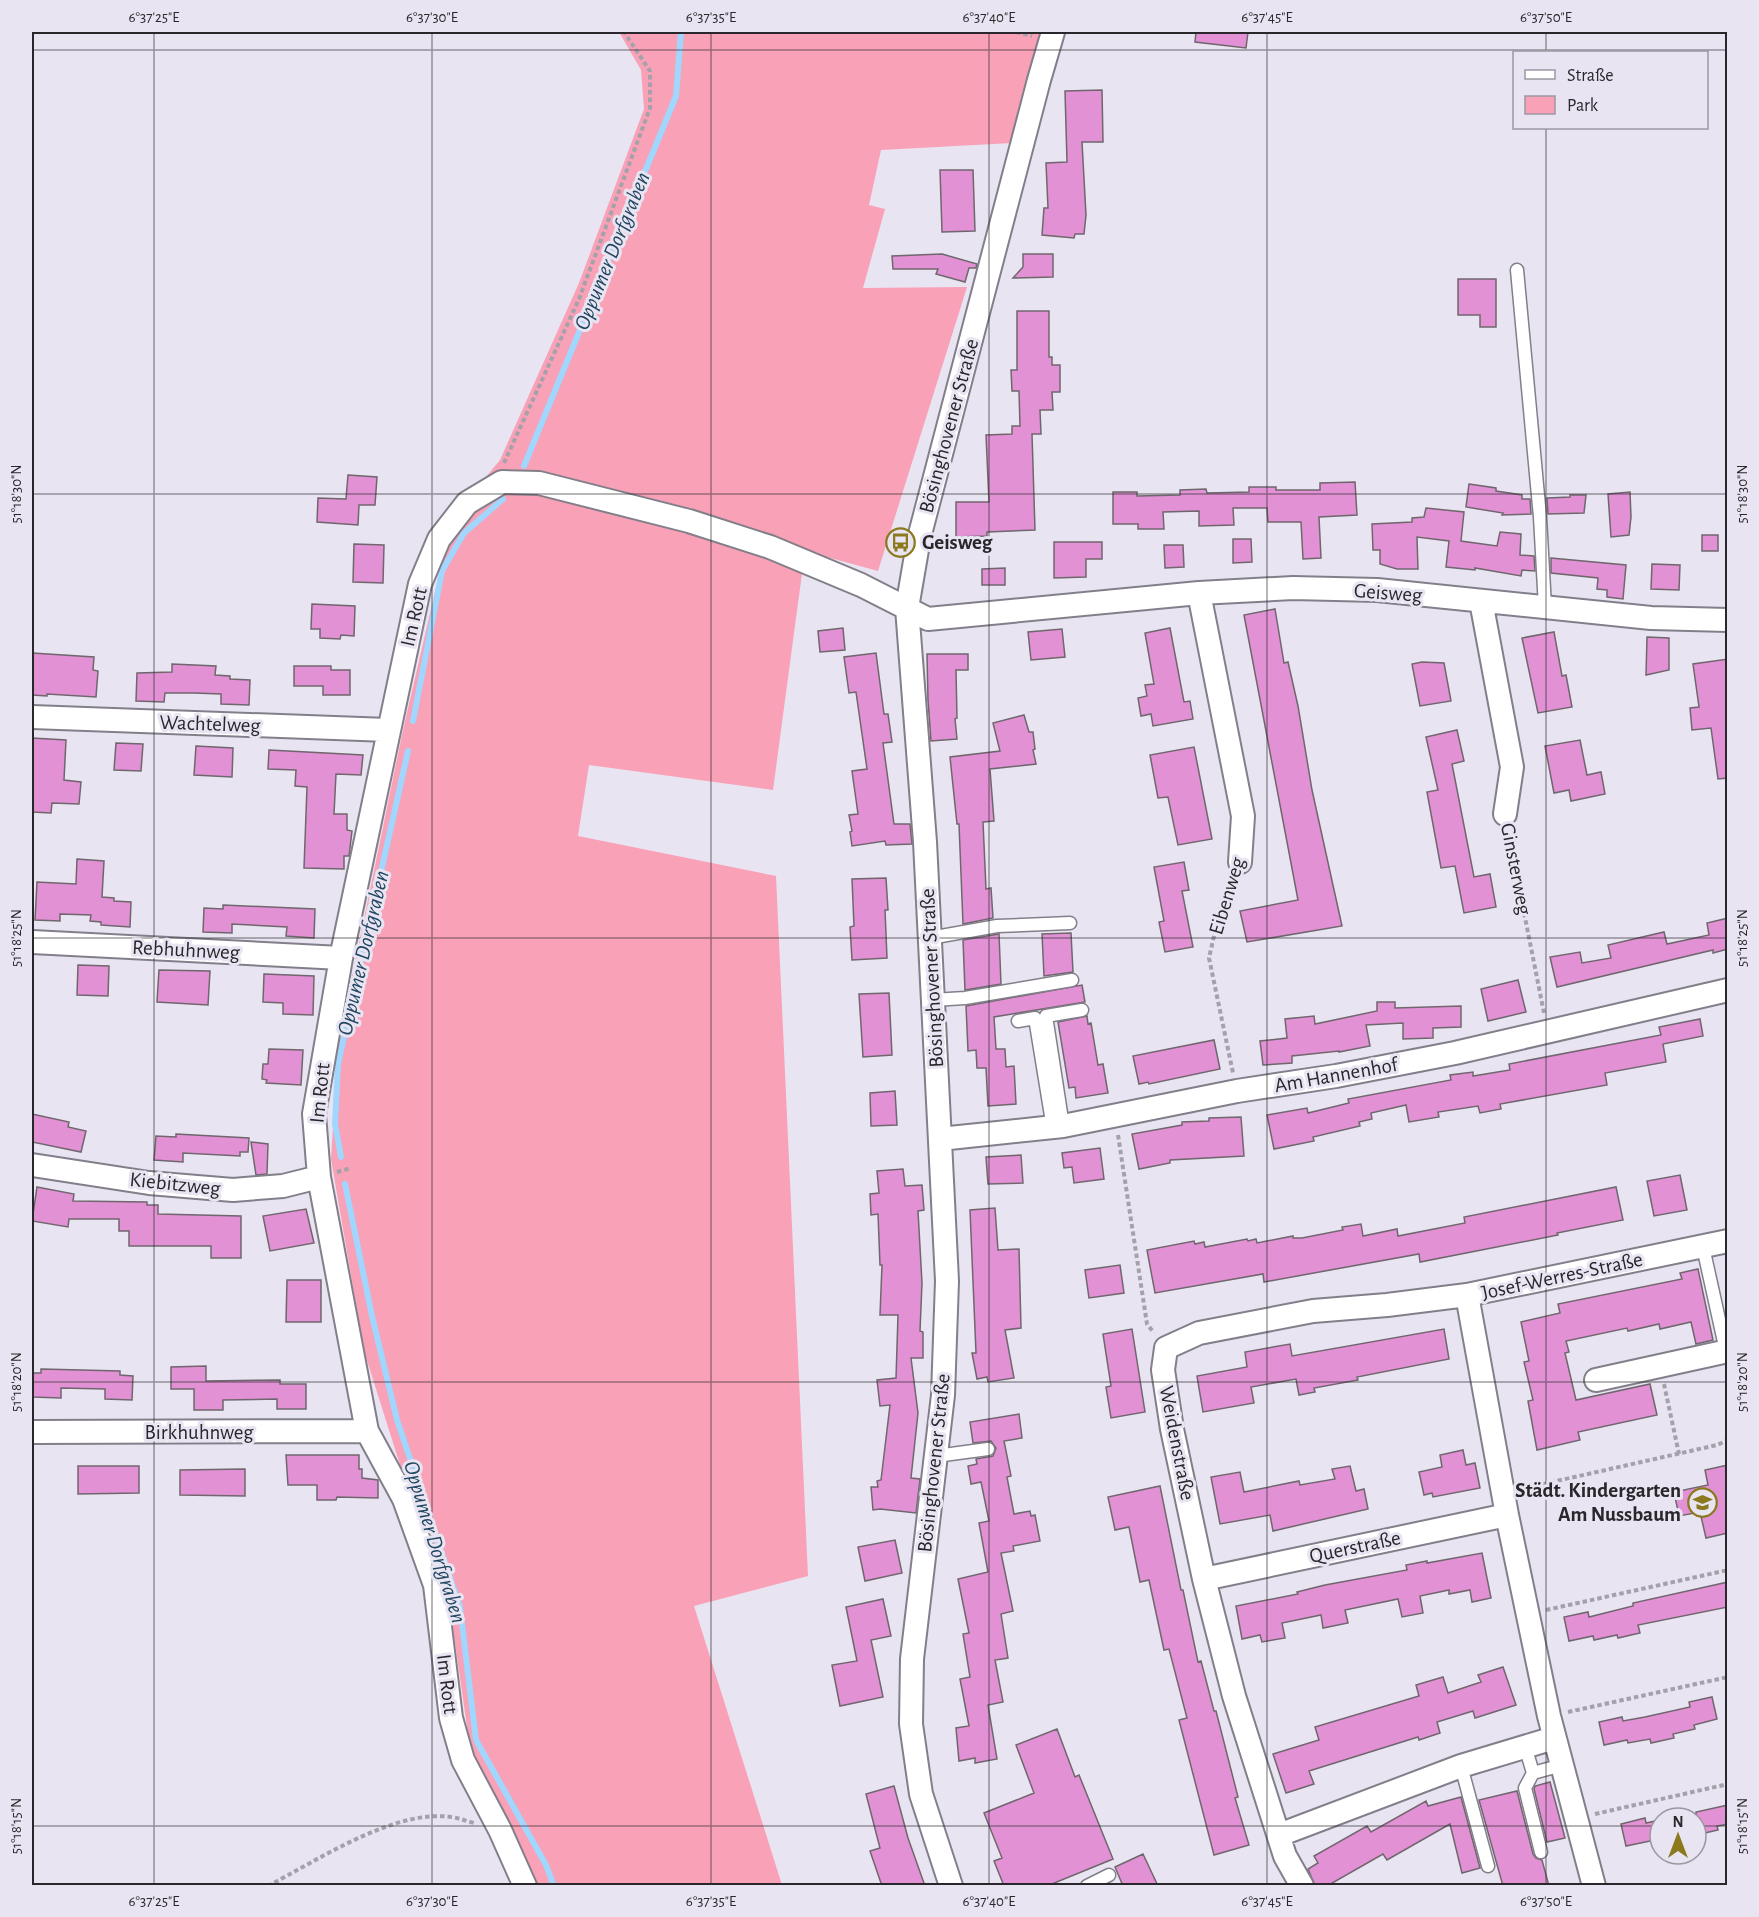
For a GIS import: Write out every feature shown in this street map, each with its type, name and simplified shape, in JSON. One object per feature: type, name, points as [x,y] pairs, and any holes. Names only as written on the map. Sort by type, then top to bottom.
[{"type":"street","name":"Bösinghovener Straße","points":[[951,1886],[921,1794],[911,1724],[912,1659],[943,1395],[947,1281],[925,842],[907,608],[919,538],[1053,32]]},
{"type":"street","points":[[502,482],[539,483],[689,520],[770,547],[861,585],[907,608]]},
{"type":"street","name":"Im Rott","points":[[502,482],[467,503],[440,539],[420,584],[341,958],[314,1114],[319,1177],[368,1431],[404,1499],[435,1584],[451,1719],[463,1760],[500,1830],[525,1886]]},
{"type":"street","name":"Geisweg","points":[[907,608],[928,619],[1199,593],[1293,588],[1377,590],[1651,618],[1728,620]]},
{"type":"street","name":"Eibenweg","points":[[1199,593],[1243,816],[1240,862]]},
{"type":"street","name":"Ginsterweg","points":[[1481,601],[1512,767],[1505,814]]},
{"type":"street","name":"Wachtelweg","points":[[32,717],[388,730]]},
{"type":"street","name":"Rebhuhnweg","points":[[32,942],[341,958]]},
{"type":"street","name":"Am Hannenhof","points":[[940,1139],[1058,1127],[1237,1091],[1347,1074],[1455,1053],[1728,990]]},
{"type":"street","name":"Kiebitzweg","points":[[32,1165],[149,1184],[233,1190],[284,1186],[319,1177]]},
{"type":"street","name":"Josef-Werres-Straße","points":[[1594,1886],[1549,1716],[1507,1515],[1467,1295],[1728,1241]]},
{"type":"street","points":[[1166,1348],[1198,1333],[1313,1311],[1467,1295]]},
{"type":"street","name":"Weidenstraße","points":[[1166,1348],[1163,1370],[1172,1429],[1204,1579],[1234,1696],[1284,1856],[1302,1886]]},
{"type":"street","points":[[1596,1380],[1727,1351]]},
{"type":"street","name":"Birkhuhnweg","points":[[32,1432],[368,1431]]},
{"type":"street","name":"Querstraße","points":[[1204,1579],[1507,1515]]},
{"type":"street","points":[[1279,1835],[1461,1766],[1554,1738]]},
{"type":"lane","points":[[1517,270],[1541,528],[1545,607]]},
{"type":"lane","points":[[930,938],[998,926],[1070,923]]},
{"type":"lane","points":[[933,1000],[965,998],[1072,980]]},
{"type":"lane","points":[[1058,1127],[1046,1016],[1082,1010]]},
{"type":"lane","points":[[1018,1021],[1035,1018],[1058,1127]]},
{"type":"lane","points":[[1703,1247],[1727,1351]]},
{"type":"lane","points":[[936,1456],[988,1449]]},
{"type":"lane","points":[[1525,1746],[1533,1773],[1525,1788],[1542,1852]]},
{"type":"lane","points":[[1533,1773],[1562,1765]]},
{"type":"lane","points":[[1461,1766],[1488,1866]]},
{"type":"lane","points":[[1087,1886],[1109,1875]]},
{"type":"path","points":[[502,482],[505,459],[579,299],[650,108],[650,71],[624,32]]},
{"type":"path","name":"Ginsterweg","points":[[1505,814],[1548,1031]]},
{"type":"path","name":"Eibenweg","points":[[1237,1091],[1209,958],[1223,897],[1240,862]]},
{"type":"path","points":[[1115,1116],[1147,1324],[1166,1348]]},
{"type":"path","points":[[1659,1366],[1679,1454]]},
{"type":"path","points":[[1503,1493],[1718,1445],[1728,1440]]},
{"type":"path","points":[[1528,1614],[1728,1570]]},
{"type":"path","points":[[1549,1716],[1728,1677]]},
{"type":"path","points":[[1576,1818],[1728,1784]]},
{"type":"path","points":[[268,1886],[364,1835],[392,1824],[426,1817],[451,1817],[500,1830]]},
{"type":"green space","points":[[619,32],[1042,32],[1012,143],[881,150],[869,205],[885,209],[863,288],[967,287],[878,571],[805,551],[773,790],[589,765],[578,836],[776,876],[808,1576],[694,1606],[782,1885],[532,1885],[471,1755],[446,1579],[401,1468],[364,1351],[331,1159],[338,1045],[403,730],[444,553],[481,483],[500,460],[579,283],[644,109],[641,70]]},
{"type":"building","points":[[1196,32],[1248,32],[1246,48],[1195,42]]},
{"type":"building","points":[[1102,90],[1103,142],[1082,142],[1086,215],[1084,234],[1075,234],[1074,238],[1042,235],[1044,208],[1048,208],[1046,163],[1067,162],[1065,91]]},
{"type":"building","points":[[940,170],[973,170],[975,231],[942,232]]},
{"type":"building","points":[[942,254],[977,264],[976,268],[969,268],[965,282],[936,274],[938,269],[893,269],[892,256]]},
{"type":"building","points":[[1023,254],[1053,254],[1053,277],[1013,278],[1023,267]]},
{"type":"building","points":[[1458,279],[1496,279],[1496,327],[1480,327],[1480,315],[1458,315]]},
{"type":"building","points":[[1017,311],[1049,311],[1049,357],[1052,357],[1052,365],[1060,365],[1060,392],[1052,392],[1053,410],[1040,410],[1041,434],[1032,434],[1035,530],[987,532],[987,536],[956,537],[956,502],[989,502],[986,435],[1012,434],[1012,426],[1020,426],[1019,391],[1012,391],[1011,370],[1017,370]]},
{"type":"building","points":[[348,475],[377,477],[375,505],[359,505],[358,525],[317,522],[318,498],[346,499]]},
{"type":"building","points":[[1355,482],[1357,515],[1319,517],[1321,558],[1303,559],[1301,522],[1268,522],[1267,508],[1233,508],[1234,525],[1199,526],[1199,511],[1163,512],[1164,529],[1138,529],[1138,524],[1113,524],[1113,492],[1137,492],[1137,496],[1180,495],[1180,490],[1206,489],[1207,493],[1249,492],[1249,487],[1276,487],[1276,490],[1320,490],[1320,483]]},
{"type":"building","points":[[1469,484],[1522,495],[1522,499],[1530,499],[1531,514],[1502,515],[1503,513],[1466,507]]},
{"type":"building","points":[[1630,492],[1629,535],[1611,537],[1608,494]]},
{"type":"building","points":[[1570,495],[1586,495],[1584,513],[1548,514],[1547,498],[1570,497]]},
{"type":"building","points":[[1426,508],[1464,512],[1461,541],[1497,546],[1500,532],[1521,534],[1520,555],[1534,556],[1535,571],[1522,570],[1521,576],[1475,568],[1475,570],[1446,567],[1449,541],[1417,537],[1418,569],[1397,569],[1380,564],[1380,550],[1373,550],[1372,524],[1412,522],[1412,518],[1424,517]]},
{"type":"building","points":[[1702,535],[1718,535],[1718,551],[1702,551]]},
{"type":"building","points":[[1233,539],[1251,539],[1252,562],[1233,563]]},
{"type":"building","points":[[1054,542],[1102,542],[1102,559],[1086,559],[1086,577],[1054,578]]},
{"type":"building","points":[[354,544],[384,545],[383,583],[353,582]]},
{"type":"building","points":[[1164,545],[1183,545],[1184,567],[1165,568]]},
{"type":"building","points":[[1551,558],[1626,565],[1623,599],[1607,597],[1607,590],[1597,589],[1598,578],[1551,573]]},
{"type":"building","points":[[1652,564],[1680,565],[1679,590],[1651,589]]},
{"type":"building","points":[[1005,568],[1005,585],[982,585],[982,569]]},
{"type":"building","points":[[312,604],[355,606],[354,636],[341,635],[340,639],[320,638],[320,629],[311,629]]},
{"type":"building","points":[[1275,609],[1284,663],[1288,662],[1298,706],[1312,790],[1342,926],[1247,942],[1240,911],[1298,900],[1244,615]]},
{"type":"building","points":[[843,628],[845,650],[820,652],[818,631]]},
{"type":"building","points":[[1170,628],[1184,702],[1190,701],[1193,719],[1153,726],[1151,714],[1141,716],[1138,698],[1147,696],[1145,685],[1154,684],[1145,633]]},
{"type":"building","points":[[1062,629],[1065,657],[1031,660],[1028,632]]},
{"type":"building","points":[[1554,632],[1562,676],[1566,675],[1572,707],[1538,713],[1522,638]]},
{"type":"building","points":[[1647,637],[1669,638],[1669,670],[1646,675]]},
{"type":"building","points":[[32,653],[94,657],[93,670],[98,671],[96,697],[32,695]]},
{"type":"building","points":[[876,653],[884,714],[888,714],[892,742],[883,743],[894,824],[910,824],[912,844],[886,845],[885,841],[852,846],[849,815],[858,814],[852,771],[867,769],[856,692],[849,693],[844,657]]},
{"type":"building","points":[[927,654],[968,654],[968,670],[956,670],[957,739],[931,741]]},
{"type":"building","points":[[1728,659],[1728,778],[1718,779],[1711,728],[1692,730],[1690,708],[1699,707],[1693,664]]},
{"type":"building","points":[[1444,663],[1451,701],[1420,706],[1412,664]]},
{"type":"building","points":[[172,664],[216,666],[215,675],[230,676],[230,679],[250,680],[249,705],[221,704],[221,694],[194,693],[165,693],[164,702],[136,701],[137,673],[172,672]]},
{"type":"building","points":[[294,666],[331,666],[331,670],[350,670],[350,695],[323,695],[323,686],[294,686]]},
{"type":"building","points":[[1024,715],[1029,732],[1033,732],[1036,764],[990,769],[994,821],[983,822],[986,889],[991,888],[993,918],[963,924],[959,824],[957,824],[950,757],[1000,751],[993,723]]},
{"type":"building","points":[[1457,730],[1464,761],[1452,764],[1474,877],[1490,874],[1496,907],[1464,913],[1455,866],[1441,868],[1427,792],[1438,790],[1426,737]]},
{"type":"building","points":[[32,738],[66,740],[64,780],[81,782],[79,804],[52,803],[51,813],[32,812]]},
{"type":"building","points":[[1580,740],[1587,775],[1601,772],[1605,794],[1571,801],[1569,790],[1554,793],[1545,746]]},
{"type":"building","points":[[116,743],[143,744],[141,771],[114,770]]},
{"type":"building","points":[[196,746],[233,748],[232,777],[194,775]]},
{"type":"building","points":[[1194,747],[1212,839],[1178,845],[1168,797],[1158,798],[1150,755]]},
{"type":"building","points":[[269,750],[363,755],[361,775],[336,774],[334,814],[347,814],[347,830],[352,831],[349,856],[344,856],[344,869],[304,868],[307,787],[295,786],[296,770],[268,769]]},
{"type":"building","points":[[77,859],[104,861],[102,897],[114,898],[114,901],[131,902],[130,927],[101,925],[101,922],[90,921],[91,915],[60,914],[60,921],[35,920],[37,882],[76,884]]},
{"type":"building","points":[[1184,862],[1189,890],[1182,891],[1193,947],[1165,952],[1159,922],[1164,921],[1154,867]]},
{"type":"building","points":[[886,878],[887,958],[852,960],[850,927],[854,926],[852,879]]},
{"type":"building","points":[[223,905],[315,909],[314,938],[286,936],[287,927],[232,924],[232,933],[203,932],[204,908],[223,909]]},
{"type":"building","points":[[1728,918],[1728,949],[1713,953],[1713,950],[1557,987],[1550,957],[1580,952],[1582,963],[1611,958],[1608,945],[1664,932],[1667,944],[1709,935],[1707,923]]},
{"type":"building","points":[[1071,933],[1073,972],[1044,976],[1042,934]]},
{"type":"building","points":[[999,934],[1001,984],[965,990],[963,940]]},
{"type":"building","points":[[78,965],[109,966],[108,996],[77,995]]},
{"type":"building","points":[[159,970],[210,971],[208,1005],[157,1002]]},
{"type":"building","points":[[264,974],[314,976],[313,1015],[283,1014],[283,1003],[263,1002]]},
{"type":"building","points":[[1518,980],[1526,1012],[1488,1021],[1481,989]]},
{"type":"building","points":[[1082,985],[1085,1002],[994,1017],[996,1049],[1005,1049],[1006,1067],[1014,1066],[1016,1104],[988,1106],[986,1068],[977,1068],[976,1050],[968,1051],[966,1006]]},
{"type":"building","points":[[889,993],[892,1055],[863,1057],[859,994]]},
{"type":"building","points":[[1377,1002],[1395,1002],[1395,1008],[1461,1006],[1461,1027],[1433,1028],[1433,1038],[1403,1039],[1403,1023],[1366,1025],[1370,1046],[1339,1052],[1292,1056],[1292,1063],[1263,1065],[1260,1041],[1287,1038],[1285,1019],[1314,1016],[1315,1024],[1377,1011]]},
{"type":"building","points":[[1087,1016],[1088,1024],[1091,1023],[1098,1065],[1103,1064],[1108,1093],[1076,1098],[1075,1087],[1069,1088],[1058,1022]]},
{"type":"building","points":[[1700,1019],[1703,1036],[1663,1044],[1666,1062],[1605,1073],[1607,1085],[1500,1104],[1501,1109],[1480,1113],[1478,1106],[1438,1112],[1439,1117],[1409,1122],[1406,1105],[1371,1113],[1372,1119],[1359,1122],[1360,1126],[1313,1137],[1314,1141],[1274,1149],[1267,1115],[1307,1108],[1308,1113],[1349,1103],[1348,1099],[1451,1080],[1450,1075],[1473,1072],[1473,1076],[1510,1070],[1509,1064],[1661,1035],[1659,1027]]},
{"type":"building","points":[[1214,1040],[1220,1069],[1149,1084],[1148,1082],[1139,1084],[1133,1056]]},
{"type":"building","points":[[269,1049],[303,1050],[301,1085],[266,1083],[267,1080],[262,1079],[263,1064],[268,1064]]},
{"type":"building","points":[[895,1091],[897,1125],[871,1126],[870,1093]]},
{"type":"building","points":[[32,1114],[69,1122],[68,1127],[86,1131],[81,1152],[32,1142]]},
{"type":"building","points":[[1241,1117],[1244,1156],[1170,1160],[1170,1163],[1139,1169],[1132,1134],[1182,1125],[1182,1122]]},
{"type":"building","points":[[176,1134],[249,1138],[248,1152],[240,1152],[240,1156],[183,1153],[183,1162],[154,1160],[156,1136],[176,1137]]},
{"type":"building","points":[[251,1142],[268,1144],[267,1174],[256,1175]]},
{"type":"building","points":[[1100,1148],[1104,1179],[1074,1183],[1072,1167],[1064,1168],[1062,1153]]},
{"type":"building","points":[[1021,1155],[1023,1183],[988,1184],[986,1157]]},
{"type":"building","points":[[903,1169],[905,1186],[922,1185],[924,1210],[918,1211],[922,1283],[920,1331],[923,1332],[923,1358],[911,1358],[918,1413],[911,1478],[920,1479],[916,1513],[873,1510],[871,1487],[878,1487],[877,1481],[881,1480],[890,1405],[880,1406],[877,1380],[896,1378],[898,1315],[880,1315],[882,1265],[880,1265],[878,1214],[871,1215],[870,1194],[879,1193],[877,1171]]},
{"type":"building","points":[[1680,1175],[1687,1210],[1654,1216],[1647,1181]]},
{"type":"building","points":[[37,1187],[74,1194],[73,1201],[147,1202],[147,1205],[158,1205],[158,1214],[241,1216],[241,1258],[211,1258],[211,1246],[129,1246],[129,1231],[119,1231],[119,1219],[69,1219],[68,1227],[32,1221]]},
{"type":"building","points":[[1616,1187],[1623,1220],[1420,1262],[1419,1254],[1264,1282],[1263,1274],[1155,1293],[1147,1250],[1194,1241],[1195,1244],[1204,1242],[1205,1247],[1247,1239],[1248,1241],[1256,1239],[1257,1243],[1293,1236],[1293,1238],[1302,1238],[1361,1224],[1363,1236],[1397,1229],[1398,1236],[1465,1223],[1464,1217]]},
{"type":"building","points":[[995,1208],[998,1250],[1019,1249],[1021,1328],[1005,1330],[1014,1378],[988,1382],[987,1377],[977,1379],[972,1353],[976,1353],[970,1210]]},
{"type":"building","points":[[306,1209],[314,1243],[270,1251],[263,1216]]},
{"type":"building","points":[[1120,1265],[1124,1293],[1089,1298],[1085,1270]]},
{"type":"building","points":[[1698,1269],[1713,1340],[1696,1344],[1691,1322],[1660,1329],[1659,1324],[1628,1331],[1627,1328],[1566,1341],[1569,1352],[1565,1353],[1576,1400],[1650,1384],[1657,1415],[1578,1432],[1580,1440],[1537,1450],[1528,1401],[1533,1400],[1524,1362],[1529,1361],[1521,1322],[1560,1313],[1558,1304],[1682,1279],[1680,1273]]},
{"type":"building","points":[[287,1280],[321,1280],[321,1322],[286,1322]]},
{"type":"building","points":[[1132,1329],[1145,1412],[1111,1418],[1106,1387],[1111,1386],[1103,1334]]},
{"type":"building","points":[[1444,1329],[1449,1359],[1357,1377],[1358,1380],[1314,1388],[1315,1392],[1299,1395],[1296,1379],[1251,1387],[1254,1403],[1203,1412],[1197,1376],[1247,1367],[1245,1352],[1290,1344],[1292,1356]]},
{"type":"building","points":[[206,1366],[206,1381],[280,1380],[280,1384],[306,1384],[306,1409],[277,1409],[277,1399],[223,1400],[223,1410],[194,1410],[194,1389],[171,1389],[171,1367]]},
{"type":"building","points":[[41,1369],[120,1371],[120,1375],[133,1376],[132,1400],[105,1399],[105,1389],[61,1388],[61,1398],[32,1397],[32,1373],[41,1373]]},
{"type":"building","points":[[1019,1414],[1022,1438],[1004,1441],[1011,1476],[1007,1477],[1014,1514],[1030,1511],[1031,1516],[1035,1515],[1040,1541],[1013,1546],[1014,1551],[1001,1553],[1013,1611],[1001,1614],[1008,1658],[995,1660],[1003,1702],[988,1705],[997,1759],[975,1763],[975,1758],[959,1761],[956,1728],[969,1726],[960,1679],[970,1677],[963,1634],[969,1633],[958,1579],[988,1572],[979,1523],[989,1521],[981,1482],[971,1484],[968,1466],[977,1464],[976,1459],[993,1456],[996,1448],[991,1441],[973,1443],[970,1422]]},
{"type":"building","points":[[1463,1450],[1466,1465],[1475,1463],[1480,1488],[1433,1497],[1432,1493],[1424,1495],[1419,1472],[1442,1467],[1440,1455]]},
{"type":"building","points":[[286,1455],[359,1455],[359,1469],[362,1469],[362,1478],[378,1480],[378,1498],[337,1497],[336,1500],[317,1500],[317,1485],[288,1485]]},
{"type":"building","name":"Städt. Kindergarten Am Nussbaum","points":[[1728,1465],[1728,1533],[1706,1538],[1700,1512],[1679,1516],[1674,1492],[1708,1485],[1705,1470]]},
{"type":"building","points":[[78,1466],[139,1466],[139,1493],[78,1494]]},
{"type":"building","points":[[1350,1466],[1356,1491],[1364,1489],[1368,1509],[1273,1531],[1270,1515],[1220,1524],[1211,1477],[1240,1472],[1244,1492],[1299,1481],[1300,1485],[1335,1479],[1332,1469]]},
{"type":"building","points":[[245,1469],[245,1496],[180,1495],[180,1470]]},
{"type":"building","points":[[1160,1486],[1198,1662],[1201,1661],[1214,1711],[1216,1711],[1238,1797],[1235,1798],[1249,1845],[1214,1855],[1179,1720],[1187,1718],[1169,1649],[1164,1650],[1149,1580],[1140,1582],[1129,1527],[1115,1530],[1108,1497]]},
{"type":"building","points":[[895,1540],[902,1573],[865,1581],[858,1547]]},
{"type":"building","points":[[1482,1553],[1491,1598],[1472,1602],[1470,1590],[1449,1594],[1449,1590],[1420,1596],[1423,1613],[1402,1617],[1398,1599],[1345,1610],[1348,1623],[1323,1628],[1321,1615],[1282,1623],[1285,1638],[1262,1642],[1260,1635],[1242,1639],[1236,1606],[1298,1594],[1297,1592],[1325,1585],[1407,1570],[1406,1565]]},
{"type":"building","points":[[1728,1582],[1728,1607],[1638,1625],[1640,1633],[1618,1638],[1617,1635],[1594,1640],[1593,1636],[1569,1641],[1564,1617],[1588,1612],[1589,1617],[1633,1606],[1633,1603]]},
{"type":"building","points":[[883,1599],[891,1636],[871,1640],[883,1697],[840,1706],[832,1665],[857,1661],[846,1607]]},
{"type":"building","points":[[1503,1667],[1516,1705],[1475,1718],[1473,1711],[1437,1722],[1440,1733],[1419,1740],[1418,1737],[1309,1771],[1314,1784],[1286,1793],[1273,1754],[1319,1740],[1315,1727],[1419,1696],[1416,1685],[1443,1677],[1448,1693],[1481,1682],[1478,1675]]},
{"type":"building","points":[[1712,1697],[1717,1719],[1694,1725],[1695,1729],[1673,1734],[1674,1738],[1651,1743],[1650,1739],[1628,1743],[1627,1740],[1604,1745],[1599,1722],[1622,1717],[1623,1721],[1645,1717],[1690,1707],[1689,1702]]},
{"type":"building","points":[[1057,1729],[1075,1777],[1079,1775],[1113,1859],[1047,1886],[1004,1886],[994,1861],[1002,1858],[984,1813],[1034,1793],[1016,1745]]},
{"type":"building","points":[[1550,1782],[1565,1838],[1547,1842],[1534,1789],[1535,1786]]},
{"type":"building","points":[[894,1786],[908,1838],[925,1886],[882,1886],[870,1851],[880,1848],[866,1794]]},
{"type":"building","points":[[1517,1791],[1533,1854],[1542,1860],[1549,1886],[1503,1886],[1479,1800]]},
{"type":"building","points":[[1461,1797],[1480,1868],[1462,1873],[1450,1824],[1387,1860],[1383,1854],[1327,1886],[1315,1886],[1308,1869],[1318,1863],[1314,1856],[1367,1826],[1371,1832],[1426,1801],[1428,1806]]},
{"type":"building","points":[[1728,1805],[1728,1824],[1717,1826],[1718,1830],[1708,1832],[1708,1809]]},
{"type":"building","points":[[1645,1818],[1646,1823],[1648,1823],[1648,1841],[1626,1846],[1621,1824]]},
{"type":"building","points":[[1143,1854],[1158,1886],[1123,1886],[1115,1867]]},
{"type":"waterway","name":"Oppumer Dorfgraben","points":[[524,466],[676,96],[681,32]]},
{"type":"waterway","name":"Oppumer Dorfgraben","points":[[413,721],[442,571],[464,533],[503,499]]},
{"type":"waterway","name":"Oppumer Dorfgraben","points":[[341,1157],[335,1124],[338,1064],[408,751]]},
{"type":"waterway","name":"Oppumer Dorfgraben","points":[[345,1184],[372,1316],[397,1420],[460,1607],[476,1740],[546,1865],[554,1886]]},
{"type":"place","name":"Geisweg","points":[[901,542]]},
{"type":"place","name":"Städt. Kindergarten Am Nussbaum","points":[[1702,1502]]}]
